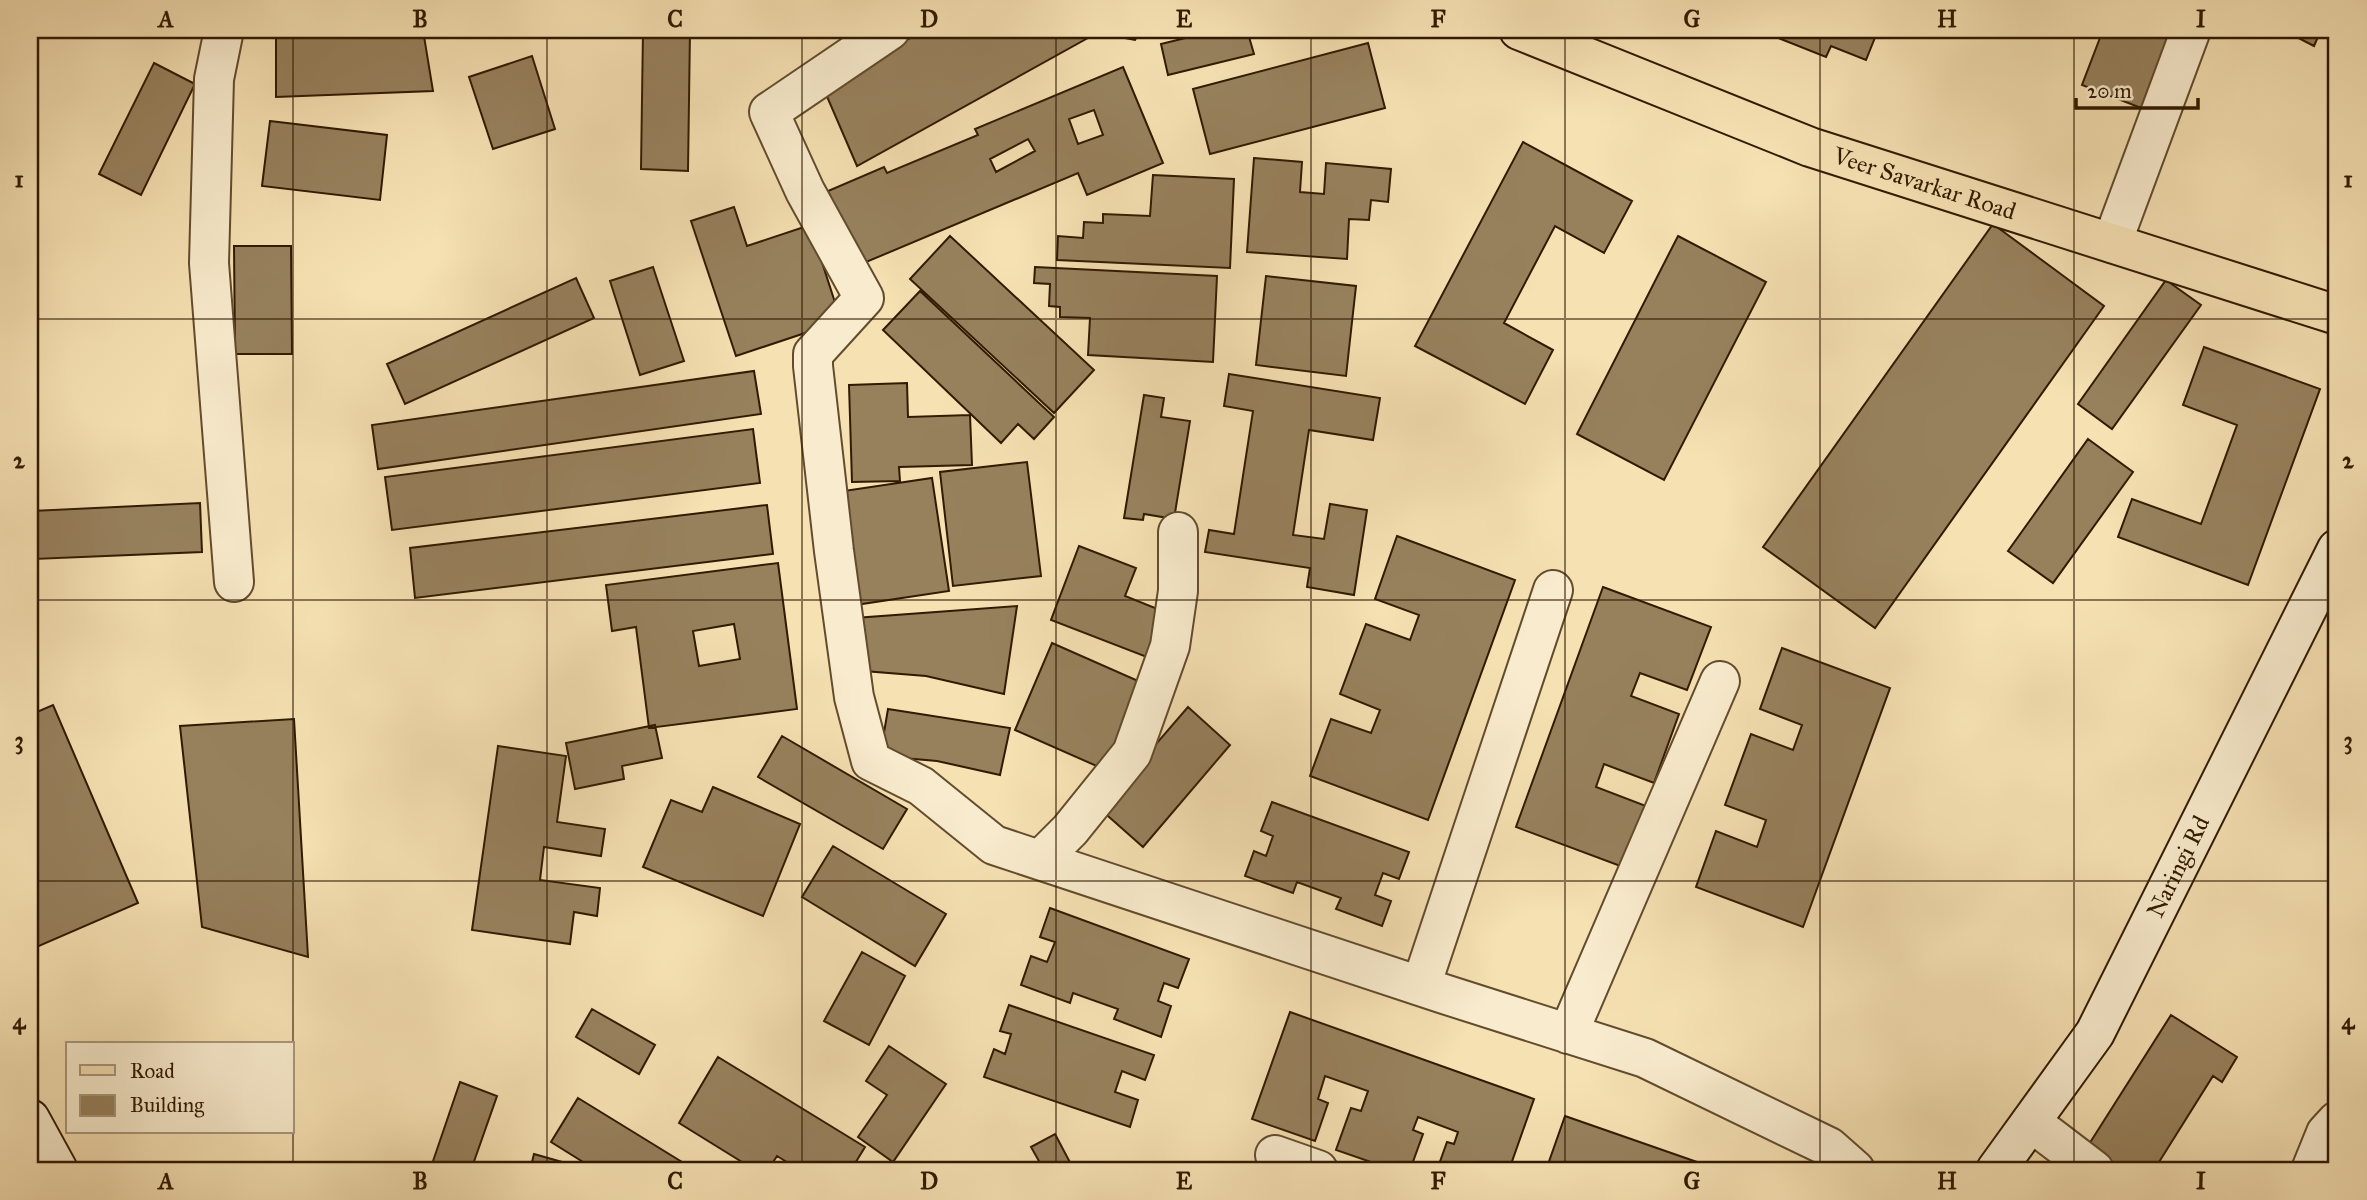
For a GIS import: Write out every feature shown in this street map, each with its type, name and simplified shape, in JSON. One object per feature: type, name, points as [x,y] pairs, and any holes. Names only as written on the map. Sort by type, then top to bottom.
[{"type":"main road","name":"Veer Savarkar Road","points":[[1519,30],[1810,147],[2337,315]]},
{"type":"street","points":[[224,30],[214,79],[209,263],[234,582]]},
{"type":"street","points":[[890,30],[769,112],[805,191],[864,298],[813,354],[853,697],[871,761],[921,786],[994,845],[1645,1058],[1829,1147],[1855,1170]]},
{"type":"street","points":[[2112,243],[2192,30]]},
{"type":"street","points":[[1040,860],[1070,830],[1132,753],[1170,646],[1178,591],[1178,532]]},
{"type":"street","name":"Naringi Rd","points":[[1996,1170],[2095,1033],[2337,549]]},
{"type":"street","points":[[1421,986],[1553,590]]},
{"type":"street","points":[[1568,1034],[1720,681]]},
{"type":"street","points":[[30,1119],[58,1170]]},
{"type":"street","points":[[2311,1170],[2326,1133],[2337,1121]]},
{"type":"street","points":[[2031,1122],[2094,1170]]},
{"type":"street","points":[[1275,1155],[1318,1170]]},
{"type":"building","points":[[276,30],[423,30],[433,91],[276,97]]},
{"type":"building","points":[[643,30],[690,30],[688,171],[641,169]]},
{"type":"building","points":[[925,30],[1141,30],[1135,40],[1097,33],[857,166],[822,85]]},
{"type":"building","points":[[1218,30],[1247,30],[1254,54],[1168,75],[1161,44]]},
{"type":"building","points":[[1778,30],[1878,30],[1866,60],[1831,46],[1826,57],[1776,37]]},
{"type":"building","points":[[2103,30],[2171,30],[2141,108],[2082,85]]},
{"type":"building","points":[[2283,30],[2321,30],[2314,46]]},
{"type":"building","points":[[1368,43],[1385,108],[1210,154],[1193,89]]},
{"type":"building","points":[[532,56],[555,129],[493,149],[469,77]]},
{"type":"building","points":[[154,63],[195,84],[141,195],[99,174]]},
{"type":"building","points":[[1123,67],[1163,163],[1087,195],[1078,173],[859,265],[828,191],[884,167],[887,173],[978,135],[975,129]],"holes":[[[1094,110],[1103,135],[1078,144],[1069,119]],[[1028,139],[1035,151],[996,172],[990,159]]]},
{"type":"building","points":[[270,121],[387,135],[380,200],[262,186]]},
{"type":"building","points":[[1523,142],[1632,201],[1604,253],[1555,226],[1504,323],[1553,350],[1525,404],[1415,346]]},
{"type":"building","points":[[1254,158],[1302,162],[1300,192],[1324,194],[1326,163],[1391,169],[1388,202],[1371,200],[1369,220],[1349,219],[1347,259],[1247,252]]},
{"type":"building","points":[[1153,175],[1234,179],[1230,268],[1057,260],[1058,236],[1083,238],[1084,222],[1103,223],[1103,214],[1150,216]]},
{"type":"building","points":[[734,207],[747,246],[810,225],[841,321],[736,356],[691,221]]},
{"type":"building","points":[[1993,224],[2104,306],[1875,628],[1763,547]]},
{"type":"building","points":[[950,236],[1094,370],[1054,413],[910,279]]},
{"type":"building","points":[[1678,236],[1766,282],[1664,480],[1577,434]]},
{"type":"building","points":[[234,246],[291,246],[292,354],[235,354]]},
{"type":"building","points":[[653,267],[684,361],[640,375],[610,281]]},
{"type":"building","points":[[1035,267],[1217,276],[1213,362],[1088,355],[1090,318],[1060,317],[1060,307],[1049,306],[1050,284],[1034,283]]},
{"type":"building","points":[[1266,276],[1356,286],[1346,376],[1256,365]]},
{"type":"building","points":[[576,278],[594,318],[405,404],[387,364]]},
{"type":"building","points":[[2166,280],[2201,305],[2112,429],[2078,404]]},
{"type":"building","points":[[920,291],[1054,417],[1034,439],[1018,424],[1001,443],[883,330]]},
{"type":"building","points":[[2204,347],[2320,389],[2248,585],[2118,537],[2132,499],[2201,524],[2237,425],[2183,405]]},
{"type":"building","points":[[754,371],[761,414],[378,469],[372,425]]},
{"type":"building","points":[[1229,374],[1380,398],[1373,440],[1309,430],[1293,535],[1324,539],[1330,504],[1367,510],[1354,595],[1307,587],[1310,568],[1205,552],[1209,530],[1234,534],[1253,411],[1224,406]]},
{"type":"building","points":[[907,383],[908,417],[970,415],[972,465],[899,467],[900,481],[852,482],[849,385]]},
{"type":"building","points":[[1144,395],[1164,398],[1161,417],[1190,421],[1174,519],[1144,514],[1143,520],[1124,518]]},
{"type":"building","points":[[753,429],[760,483],[392,530],[385,477]]},
{"type":"building","points":[[2088,439],[2133,472],[2053,583],[2008,551]]},
{"type":"building","points":[[1027,462],[1041,576],[953,586],[940,472]]},
{"type":"building","points":[[932,478],[949,591],[855,605],[837,492]]},
{"type":"building","points":[[200,503],[202,552],[34,559],[32,511]]},
{"type":"building","points":[[767,505],[773,554],[415,598],[410,548]]},
{"type":"building","points":[[1397,536],[1515,580],[1428,820],[1310,776],[1331,719],[1371,733],[1380,710],[1340,694],[1366,624],[1410,640],[1419,615],[1375,599]]},
{"type":"building","points":[[1079,546],[1136,568],[1125,596],[1170,614],[1152,659],[1051,620]]},
{"type":"building","points":[[778,563],[797,709],[649,728],[636,627],[612,631],[606,585]],"holes":[[[734,624],[740,659],[699,666],[693,631]]]},
{"type":"building","points":[[1603,587],[1711,627],[1687,690],[1640,673],[1631,696],[1679,714],[1654,783],[1604,764],[1596,787],[1646,806],[1623,867],[1516,827]]},
{"type":"building","points":[[1017,606],[1004,694],[926,676],[864,671],[855,618]]},
{"type":"building","points":[[1052,643],[1145,684],[1108,771],[1015,730]]},
{"type":"building","points":[[1782,648],[1890,688],[1803,927],[1696,887],[1716,831],[1757,847],[1766,820],[1725,805],[1751,734],[1793,750],[1802,725],[1760,709]]},
{"type":"building","points":[[53,705],[138,903],[32,949],[30,715]]},
{"type":"building","points":[[1188,707],[1230,745],[1143,847],[1100,809]]},
{"type":"building","points":[[888,709],[1010,728],[1000,775],[937,761],[880,756]]},
{"type":"building","points":[[294,719],[308,957],[202,927],[180,726]]},
{"type":"building","points":[[655,725],[662,758],[622,766],[624,779],[575,789],[566,743]]},
{"type":"building","points":[[782,736],[907,809],[883,849],[758,777]]},
{"type":"building","points":[[498,746],[566,756],[557,822],[605,829],[601,856],[544,847],[540,880],[600,888],[597,916],[574,912],[570,944],[472,930]]},
{"type":"building","points":[[713,787],[800,824],[763,916],[643,867],[671,800],[702,812]]},
{"type":"building","points":[[1272,802],[1409,852],[1399,879],[1383,873],[1375,895],[1391,901],[1382,926],[1336,909],[1341,898],[1297,882],[1293,893],[1245,876],[1254,851],[1266,856],[1273,836],[1261,831]]},
{"type":"building","points":[[833,846],[946,914],[915,966],[802,897]]},
{"type":"building","points":[[1050,908],[1189,959],[1178,988],[1164,983],[1158,1001],[1171,1006],[1161,1037],[1114,1019],[1118,1009],[1073,993],[1070,1003],[1021,985],[1031,956],[1047,962],[1055,942],[1040,937]]},
{"type":"building","points":[[862,952],[905,976],[869,1045],[824,1021]]},
{"type":"building","points":[[1009,1005],[1154,1055],[1145,1080],[1122,1071],[1115,1092],[1138,1100],[1130,1127],[984,1077],[994,1049],[1005,1054],[1011,1034],[1000,1031]]},
{"type":"building","points":[[592,1009],[655,1045],[639,1074],[576,1037]]},
{"type":"building","points":[[1290,1012],[1534,1099],[1509,1170],[1437,1170],[1447,1142],[1454,1144],[1458,1132],[1418,1117],[1413,1130],[1423,1134],[1410,1170],[1394,1170],[1336,1150],[1351,1108],[1361,1111],[1368,1091],[1325,1076],[1318,1099],[1328,1103],[1315,1141],[1252,1119]]},
{"type":"building","points":[[2171,1015],[2237,1057],[2222,1082],[2213,1076],[2154,1170],[2120,1170],[2086,1149]]},
{"type":"building","points":[[889,1046],[946,1084],[893,1162],[858,1137],[887,1095],[866,1081]]},
{"type":"building","points":[[718,1057],[865,1147],[851,1170],[800,1170],[777,1156],[768,1170],[755,1170],[679,1123]]},
{"type":"building","points":[[460,1082],[497,1096],[471,1170],[430,1170]]},
{"type":"building","points":[[578,1098],[695,1170],[596,1170],[551,1142]]},
{"type":"building","points":[[1565,1116],[1720,1170],[1546,1170]]},
{"type":"building","points":[[1055,1134],[1074,1170],[1044,1170],[1031,1147]]},
{"type":"building","points":[[534,1154],[583,1168],[530,1170]]}]
